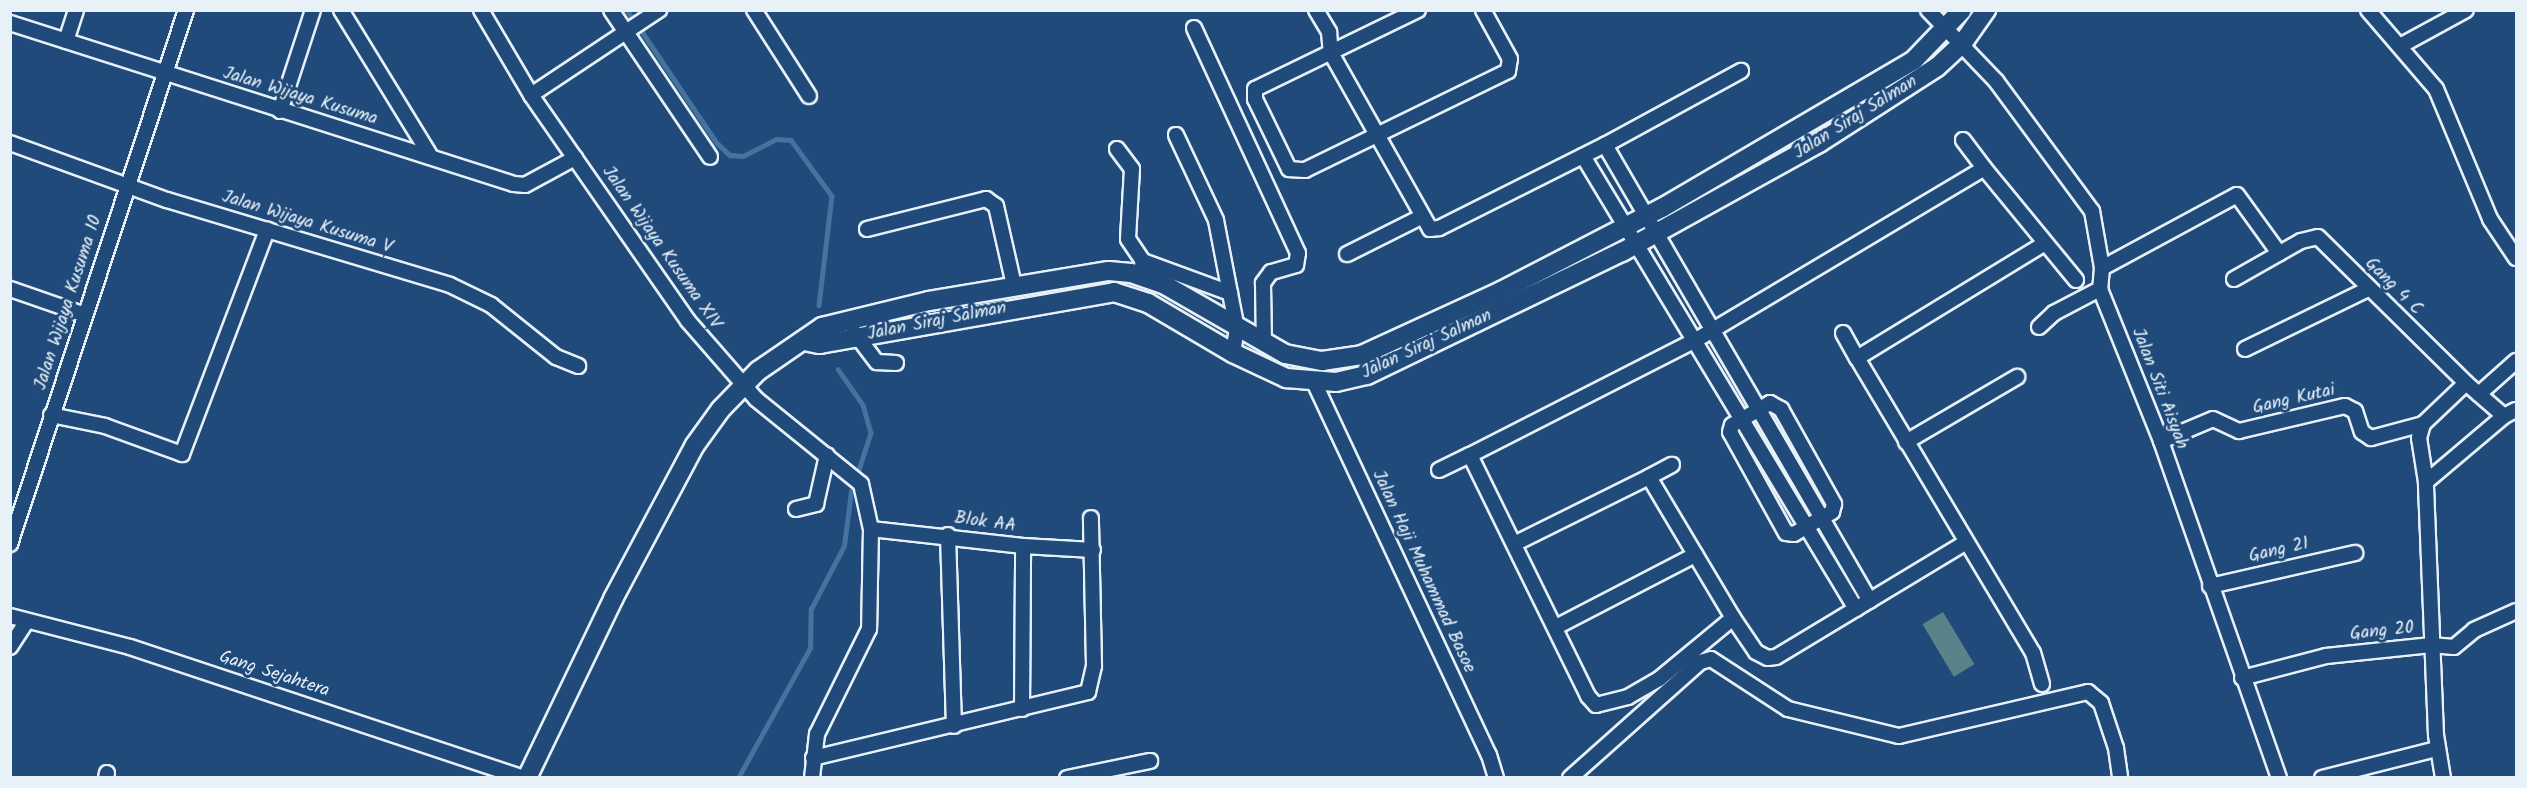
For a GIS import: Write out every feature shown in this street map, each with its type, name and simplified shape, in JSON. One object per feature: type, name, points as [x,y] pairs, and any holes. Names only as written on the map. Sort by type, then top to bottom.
[{"type":"street","points":[[66,41],[76,10]]},
{"type":"street","name":"Jalan Wijaya Kusuma 10","points":[[10,544],[186,10]]},
{"type":"street","points":[[280,111],[313,10]]},
{"type":"street","points":[[341,10],[431,157]]},
{"type":"street","name":"Jalan Wijaya Kusuma XIV","points":[[481,10],[531,94],[669,296],[742,386],[861,484],[871,529],[869,629],[817,734],[812,777]]},
{"type":"street","points":[[611,10],[624,34],[710,157]]},
{"type":"street","points":[[531,94],[659,10]]},
{"type":"street","points":[[754,10],[809,96]]},
{"type":"street","points":[[1316,10],[1329,32],[1332,53],[1374,135],[1430,229],[1439,228],[1605,145],[1741,71]]},
{"type":"street","points":[[1418,10],[1253,92],[1286,164],[1293,172],[1305,170],[1508,70],[1510,59],[1483,10]]},
{"type":"street","name":"Jalan Siti Aisyah","points":[[1928,10],[1962,44],[2014,105],[2092,211],[2102,268],[2100,289],[2161,441],[2242,678],[2279,777]]},
{"type":"street","name":"Jalan Siraj Salman","points":[[526,777],[684,463],[712,420],[742,386],[764,366],[822,327],[849,318],[1014,285],[1141,268],[1165,285],[1264,344],[1305,359],[1345,359],[1362,355],[1646,217],[1914,60],[1947,30],[1962,10]]},
{"type":"street","name":"Jalan Siraj Salman","points":[[804,341],[820,344],[1114,292],[1148,303],[1233,353],[1286,378],[1336,382],[1380,370],[1656,234],[1819,144],[1927,74],[1962,44],[1986,10]]},
{"type":"street","points":[[2368,10],[2441,97],[2490,219],[2511,239],[2517,258]]},
{"type":"street","points":[[2400,46],[2466,10]]},
{"type":"street","name":"Jalan Wijaya Kusuma","points":[[10,23],[520,186],[575,158]]},
{"type":"street","points":[[1194,28],[1299,259],[1296,265],[1271,272],[1263,283],[1264,344]]},
{"type":"street","points":[[1176,135],[1216,220],[1237,328],[1233,353]]},
{"type":"street","points":[[1964,140],[2044,244],[2076,280]]},
{"type":"street","name":"Jalan Wijaya Kusuma V","points":[[10,143],[267,230],[461,290],[491,305],[556,357],[578,366]]},
{"type":"street","points":[[1605,145],[1870,602]]},
{"type":"street","points":[[1118,149],[1132,169],[1128,239],[1141,268],[1230,293]]},
{"type":"street","points":[[1583,156],[1628,227],[1856,609]]},
{"type":"street","points":[[1439,470],[1713,331],[1984,168]]},
{"type":"street","points":[[2102,268],[2237,195],[2279,253]]},
{"type":"street","points":[[867,229],[986,199],[996,206],[1014,285]]},
{"type":"street","points":[[1347,254],[1421,217]]},
{"type":"street","points":[[51,415],[105,426],[182,454],[267,230]]},
{"type":"street","name":"Gang 4 C","points":[[2234,279],[2301,241],[2318,237],[2368,289],[2466,383],[2510,413]]},
{"type":"street","points":[[1857,358],[2044,244]]},
{"type":"street","points":[[10,289],[85,315]]},
{"type":"street","points":[[2039,327],[2058,311],[2100,289]]},
{"type":"street","points":[[2245,349],[2368,289]]},
{"type":"street","points":[[849,318],[856,337],[877,362],[896,363]]},
{"type":"street","points":[[1843,333],[1965,543],[2033,653],[2042,684]]},
{"type":"street","points":[[2479,394],[2517,361]]},
{"type":"street","points":[[1906,442],[2017,377]]},
{"type":"street","name":"Jalan Haji Muhammad Basoe","points":[[1314,382],[1489,756],[1496,777]]},
{"type":"street","points":[[2443,777],[2437,749],[2426,482],[2419,438],[2423,424],[2466,383]]},
{"type":"street","points":[[1773,403],[1781,409],[1832,499],[1833,510],[1794,534],[1786,533],[1730,432],[1732,425],[1743,419],[1773,403]]},
{"type":"street","name":"Gang Kutai","points":[[2161,441],[2213,419],[2239,431],[2345,406],[2355,411],[2362,432],[2371,438],[2423,424]]},
{"type":"street","points":[[2426,482],[2510,413]]},
{"type":"street","points":[[796,509],[816,504],[827,455]]},
{"type":"street","points":[[1470,455],[1516,543],[1590,700],[1603,707],[1659,679],[1734,618]]},
{"type":"street","points":[[1770,464],[1784,455]]},
{"type":"street","points":[[1516,543],[1672,465]]},
{"type":"street","points":[[1649,477],[1756,652],[1768,658],[1776,657],[1965,543]]},
{"type":"street","points":[[813,758],[1081,697],[1093,684],[1094,550],[1091,518]]},
{"type":"street","name":"Blok AA","points":[[871,529],[948,535],[1023,546],[1094,550]]},
{"type":"street","points":[[948,535],[954,726]]},
{"type":"street","points":[[1022,709],[1023,546]]},
{"type":"street","name":"Gang 21","points":[[2210,586],[2355,553]]},
{"type":"street","points":[[1556,627],[1695,555]]},
{"type":"street","name":"Gang 20","points":[[2242,678],[2326,656],[2431,645],[2445,649],[2460,645],[2472,632],[2517,610]]},
{"type":"street","name":"Gang Sejahtera","points":[[10,616],[130,647],[526,777]]},
{"type":"street","points":[[10,647],[27,621]]},
{"type":"street","points":[[1570,777],[1700,662],[1711,659],[1788,708],[1899,736],[2088,693],[2101,703],[2116,748],[2120,777]]},
{"type":"street","points":[[2322,777],[2437,749]]},
{"type":"street","points":[[1067,777],[1089,775],[1150,761]]},
{"type":"green space","points":[[1943,612],[1974,664],[1954,677],[1922,624]]},
{"type":"waterway","points":[[627,10],[633,19]]},
{"type":"waterway","points":[[641,30],[717,143],[730,155],[743,156],[776,139],[791,140],[832,196],[819,305]]},
{"type":"waterway","points":[[838,369],[863,405],[871,433],[859,470]]},
{"type":"waterway","points":[[738,778],[810,648],[811,609],[844,546],[851,491]]}]
